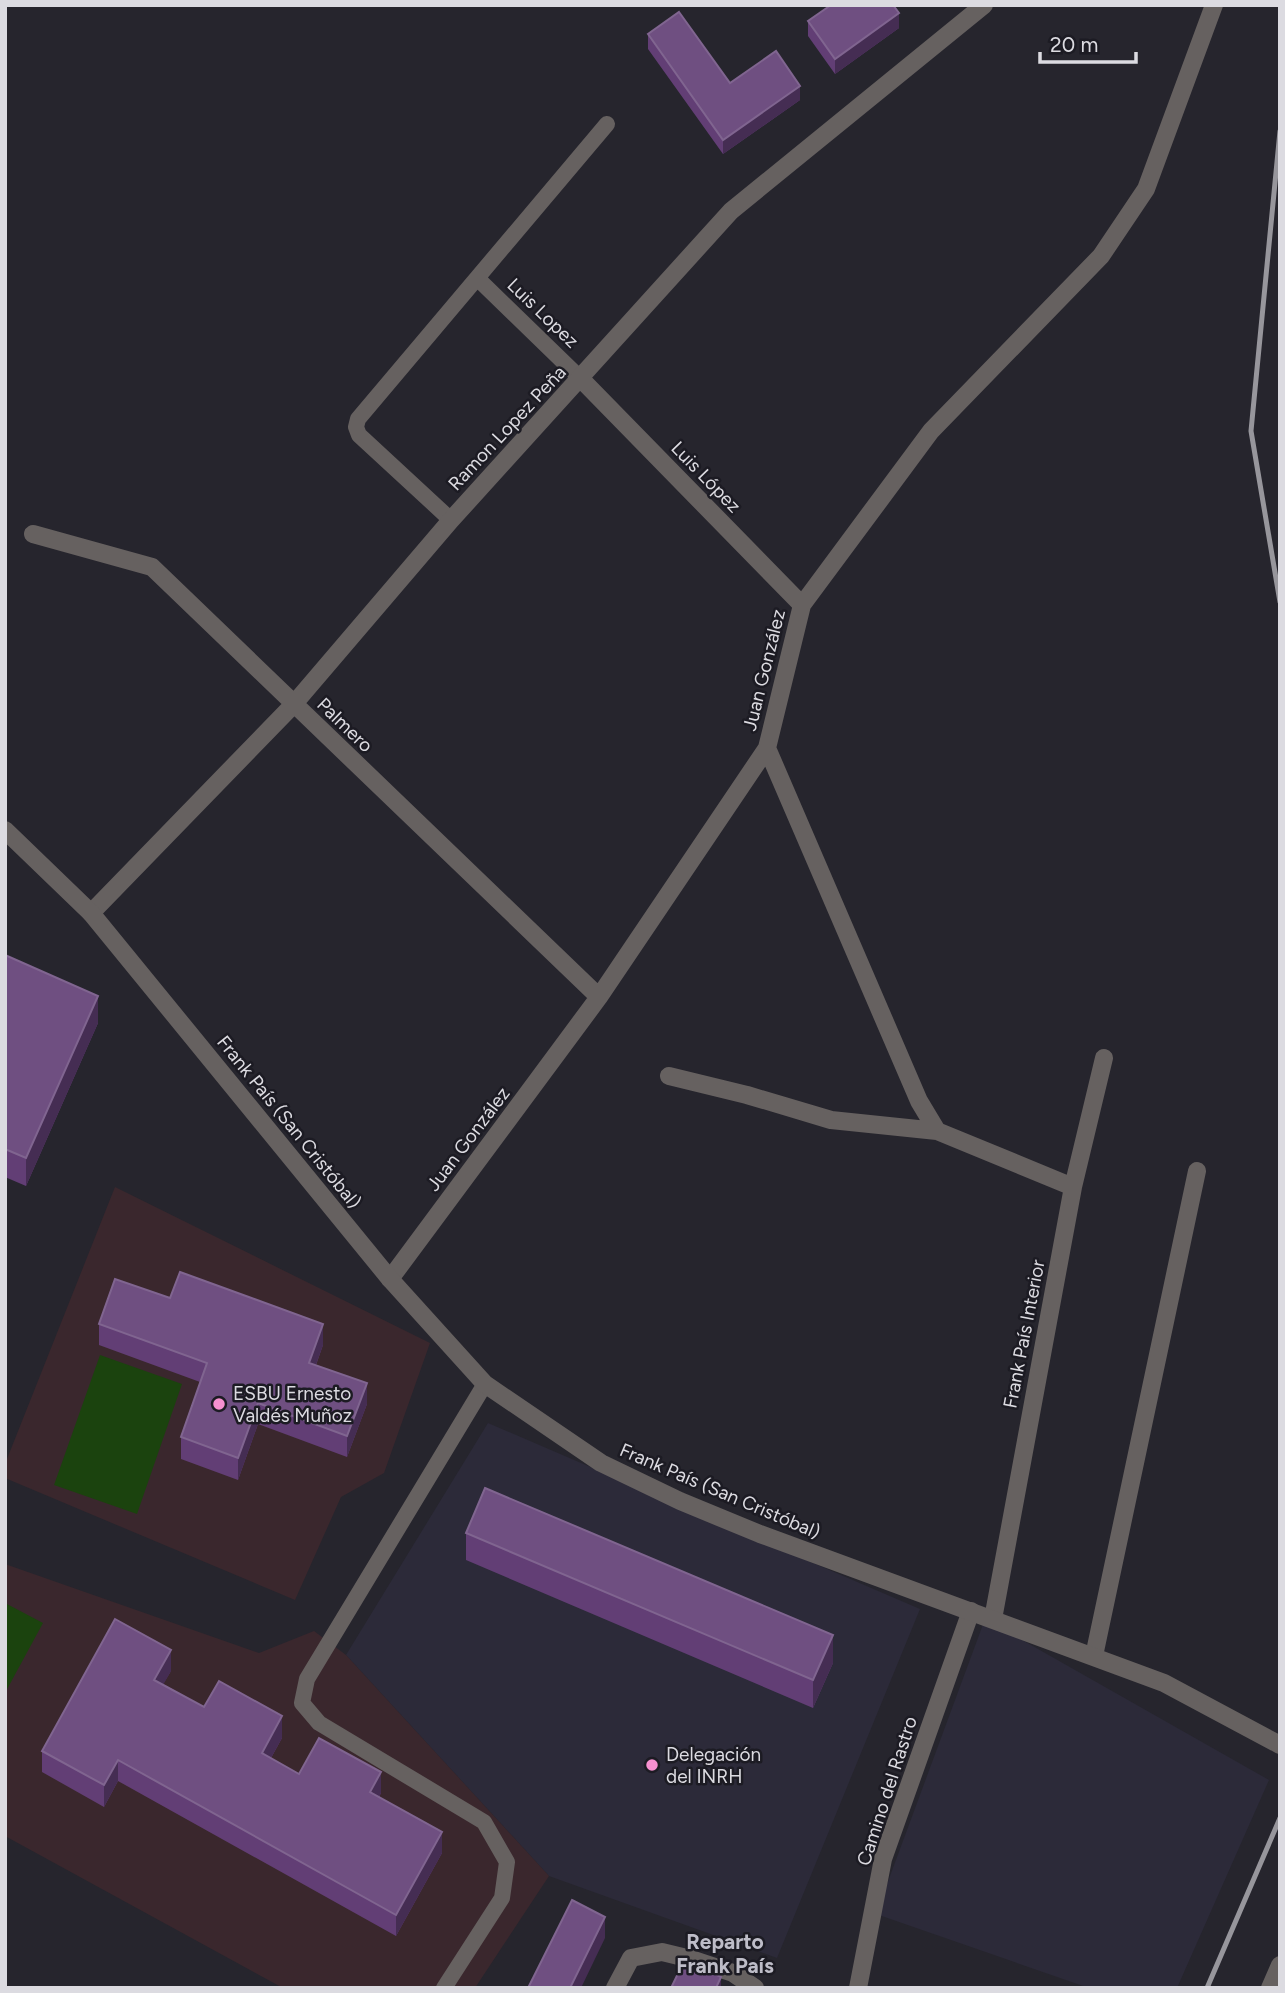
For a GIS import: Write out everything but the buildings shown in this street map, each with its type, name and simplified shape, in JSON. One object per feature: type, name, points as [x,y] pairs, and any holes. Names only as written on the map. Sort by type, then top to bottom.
[{"type":"street","name":"Ramon Lopez Peña","points":[[91,913],[293,705],[451,520],[731,211],[984,5]]},
{"type":"street","name":"Juan González","points":[[390,1279],[599,998],[767,748],[802,605],[931,431],[1056,305],[1108,245],[1146,189],[1214,5]]},
{"type":"street","name":"Luis López","points":[[581,379],[802,605]]},
{"type":"street","name":"Palmero","points":[[33,534],[152,567],[599,998]]},
{"type":"street","points":[[767,748],[919,1101],[936,1131]]},
{"type":"street","name":"Frank País (San Cristóbal)","points":[[5,830],[91,913],[390,1279],[485,1384],[601,1463],[680,1501],[1164,1683],[1280,1745]]},
{"type":"street","name":"Frank País Interior","points":[[993,1619],[1073,1187],[1104,1058]]},
{"type":"street","points":[[669,1076],[747,1095],[831,1120],[936,1131],[1073,1187]]},
{"type":"street","points":[[1094,1656],[1197,1171]]},
{"type":"street","name":"Camino del Rastro","points":[[858,1988],[883,1859],[971,1611]]},
{"type":"street","points":[[615,1988],[631,1958],[662,1952],[733,1973],[755,1988]]},
{"type":"street","points":[[1270,1988],[1280,1965]]},
{"type":"lane","points":[[451,520],[359,435],[356,427],[358,419],[607,124]]},
{"type":"lane","name":"Luis Lopez","points":[[477,278],[581,379]]},
{"type":"lane","points":[[444,1988],[502,1898],[508,1862],[484,1822],[319,1723],[302,1703],[307,1679],[485,1384]]},
{"type":"shaded area","name":"ESBU Ernesto Valdés Muñoz","points":[[115,1187],[430,1343],[384,1473],[341,1497],[295,1600],[5,1478],[5,1464]]},
{"type":"shaded area","name":"Delegación del INRH","points":[[488,1423],[920,1609],[777,1958],[549,1876],[346,1655]]},
{"type":"shaded area","points":[[5,1564],[259,1653],[314,1631],[346,1655],[549,1876],[475,1988],[283,1988],[5,1836]]},
{"type":"shaded area","points":[[985,1619],[1269,1780],[1177,1988],[1089,1988],[876,1914]]},
{"type":"green space","points":[[100,1355],[182,1384],[137,1514],[54,1485]]},
{"type":"green space","points":[[5,1603],[43,1623],[5,1693]]},
{"type":"railway","points":[[1280,131],[1251,431],[1280,602]]},
{"type":"railway","points":[[1207,1988],[1280,1818]]},
{"type":"place","name":"ESBU Ernesto Valdés Muñoz","points":[[219,1404]]},
{"type":"place","name":"Delegación del INRH","points":[[652,1765]]},
{"type":"district","name":"Reparto Frank País","points":[[725,1953]]}]
